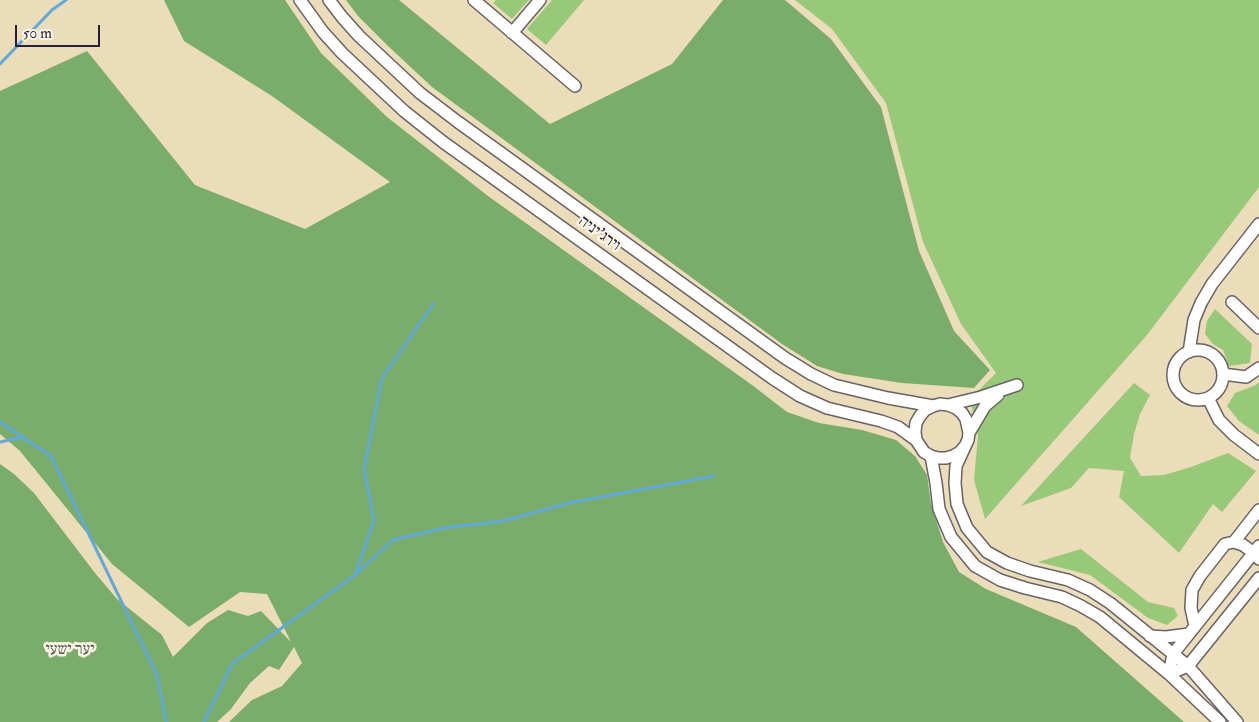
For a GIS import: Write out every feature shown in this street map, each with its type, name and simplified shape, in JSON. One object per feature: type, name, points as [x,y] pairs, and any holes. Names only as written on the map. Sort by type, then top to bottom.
[{"type":"street","name":"וירג'יניה","points":[[300,0],[323,32],[342,53],[404,111],[459,153],[772,378],[800,396],[827,408],[898,427],[916,440]]},
{"type":"street","name":"וירג'יניה","points":[[329,0],[360,36],[420,93],[785,358],[834,385],[888,398],[933,406]]},
{"type":"street","points":[[474,0],[575,86]]},
{"type":"street","points":[[512,33],[540,0]]},
{"type":"street","points":[[1189,352],[1194,320],[1212,284],[1259,224]]},
{"type":"street","points":[[1232,302],[1259,328]]},
{"type":"street","points":[[1198,350],[1209,353],[1216,358],[1223,374],[1220,386],[1215,393],[1203,400],[1194,400],[1179,392],[1175,384],[1173,371],[1176,363],[1182,356],[1198,350]]},
{"type":"street","points":[[1223,374],[1246,377],[1259,368]]},
{"type":"street","points":[[948,405],[981,398],[1012,387],[985,406],[969,433]]},
{"type":"street","points":[[1208,398],[1219,420],[1234,435],[1259,454]]},
{"type":"street","points":[[965,446],[953,456],[946,458],[930,456],[924,452],[916,440],[916,423],[926,410],[940,404],[956,408],[962,412],[966,419],[969,433],[968,440],[956,466],[957,504],[966,528],[987,552],[1008,563],[1068,580],[1090,590],[1110,603],[1188,666],[1237,722]]},
{"type":"street","points":[[930,456],[939,508],[951,537],[975,566],[1000,580],[1062,597],[1100,617],[1169,674],[1220,722]]},
{"type":"street","points":[[1234,542],[1259,510]]},
{"type":"street","points":[[1169,674],[1173,654],[1257,553],[1234,542],[1225,544],[1200,576],[1192,590],[1192,630]]},
{"type":"street","points":[[1169,674],[1188,666],[1259,578]]},
{"type":"street","points":[[1150,636],[1166,637],[1192,630]]},
{"type":"green space","name":"יער ישעי","points":[[164,0],[285,0],[321,53],[387,117],[488,196],[787,412],[819,423],[862,430],[896,440],[915,456],[927,475],[931,504],[943,542],[959,572],[986,589],[1076,627],[1184,722],[229,722],[252,700],[282,686],[302,663],[294,647],[279,670],[269,666],[250,683],[231,709],[217,722],[0,722],[0,464],[34,493],[117,599],[162,635],[173,657],[207,623],[228,610],[248,616],[261,611],[291,642],[267,594],[240,592],[189,627],[112,564],[20,451],[0,434],[0,91],[87,51],[195,185],[305,229],[390,182],[272,96],[184,41]]},
{"type":"green space","points":[[346,0],[399,0],[550,124],[672,64],[723,0],[785,0],[831,39],[881,107],[919,251],[954,331],[990,370],[974,388],[902,383],[843,374],[817,366],[782,344],[432,87],[358,16]]},
{"type":"green space","points":[[496,0],[529,0],[512,19],[493,3]]},
{"type":"green space","points":[[552,0],[584,0],[546,45],[527,29]]},
{"type":"green space","points":[[795,0],[1259,0],[1259,187],[1147,335],[985,519],[974,480],[978,436],[970,399],[996,373],[961,324],[923,242],[886,103],[832,29]]},
{"type":"green space","points":[[1215,309],[1252,344],[1250,363],[1229,366],[1223,350],[1213,344],[1205,334],[1207,321]]},
{"type":"green space","points":[[1259,382],[1259,435],[1239,421],[1227,406],[1235,393]]},
{"type":"green space","points":[[1134,383],[1150,395],[1140,414],[1130,458],[1141,476],[1164,475],[1228,453],[1256,471],[1222,512],[1213,504],[1179,553],[1119,497],[1124,471],[1089,468],[1071,488],[1021,506]]},
{"type":"green space","points":[[1081,549],[1148,602],[1174,608],[1178,616],[1167,625],[1148,618],[1090,575],[1038,562]]},
{"type":"waterway","points":[[0,64],[52,10],[66,0]]},
{"type":"waterway","points":[[356,573],[374,520],[364,469],[382,378],[434,303]]},
{"type":"waterway","points":[[0,422],[51,456],[157,675],[166,722]]},
{"type":"waterway","points":[[0,442],[23,437]]},
{"type":"waterway","points":[[204,722],[232,664],[355,575],[393,540],[444,528],[503,521],[569,503],[714,476]]}]
